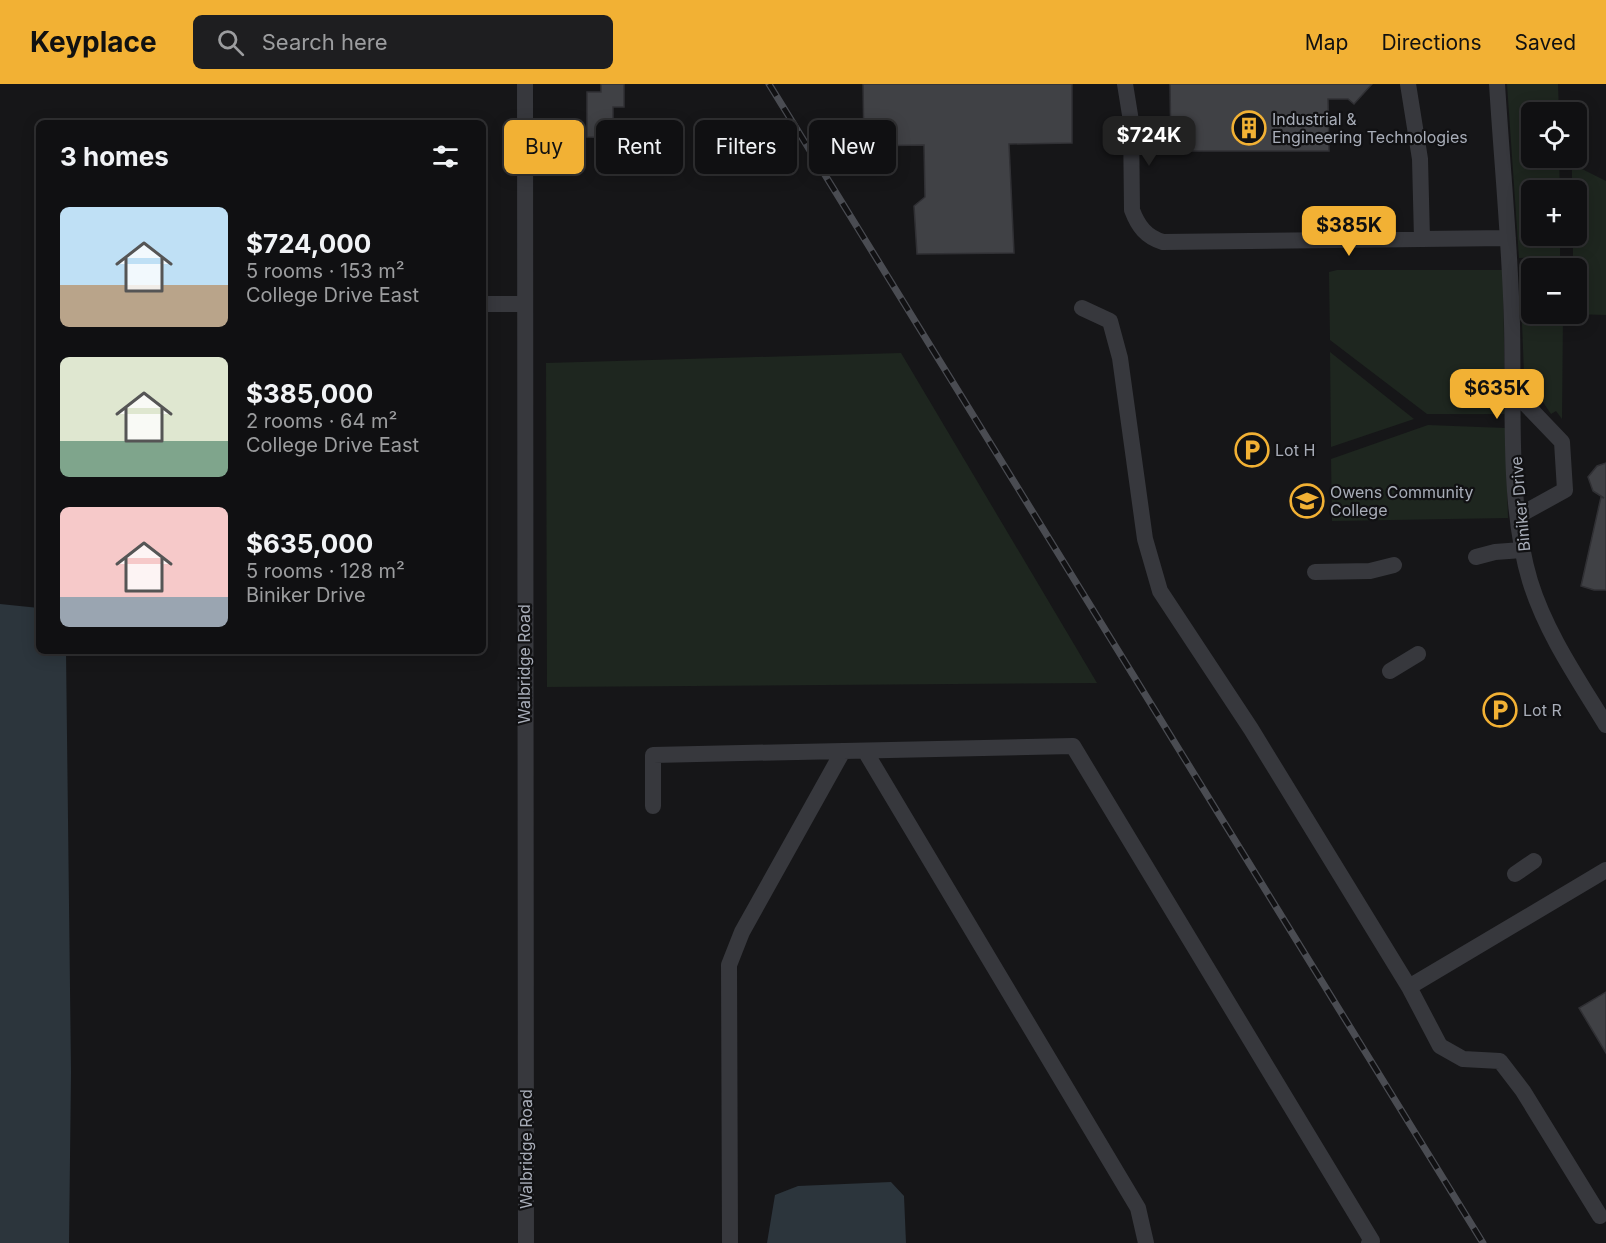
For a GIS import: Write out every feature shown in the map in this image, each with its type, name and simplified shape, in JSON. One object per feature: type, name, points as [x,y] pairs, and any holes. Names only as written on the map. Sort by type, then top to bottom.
[{"type":"street","name":"Walbridge Road","points":[[525,84],[526,1243]]},
{"type":"street","points":[[1125,84],[1131,121],[1132,210],[1137,222],[1153,239],[1163,242],[1508,238]]},
{"type":"street","points":[[1408,84],[1420,159],[1422,239]]},
{"type":"street","name":"Biniker Drive","points":[[1497,84],[1508,238],[1518,516],[1522,550],[1537,603],[1550,630],[1606,725]]},
{"type":"street","points":[[486,304],[525,304]]},
{"type":"street","points":[[1082,308],[1110,321],[1115,339],[1120,358],[1145,539],[1160,591],[1251,729],[1409,987],[1440,1046],[1463,1059],[1500,1061],[1523,1091],[1600,1216]]},
{"type":"street","points":[[1514,392],[1562,442],[1565,490],[1518,516]]},
{"type":"street","points":[[1476,557],[1495,552],[1522,550]]},
{"type":"street","points":[[1315,572],[1370,571],[1394,565]]},
{"type":"street","points":[[1390,670],[1418,654]]},
{"type":"street","points":[[653,806],[653,755],[1073,746],[1371,1242]]},
{"type":"street","points":[[730,1243],[729,965],[742,932],[843,751]]},
{"type":"street","points":[[865,751],[1138,1208],[1146,1243]]},
{"type":"street","points":[[1515,874],[1534,861]]},
{"type":"street","points":[[1409,987],[1606,870]]},
{"type":"shaded area","points":[[1507,84],[1558,84],[1559,102],[1521,102],[1521,168],[1559,168],[1560,180],[1521,180],[1521,246],[1560,246],[1560,257],[1519,258]]},
{"type":"shaded area","points":[[1572,168],[1580,168],[1606,181],[1606,315],[1587,314],[1587,258],[1573,258],[1573,246],[1587,246],[1587,180],[1572,180]]},
{"type":"shaded area","points":[[1337,270],[1503,270],[1505,414],[1427,414],[1330,340],[1329,272]]},
{"type":"shaded area","points":[[1522,324],[1563,324],[1562,419],[1556,411],[1551,414],[1524,374]]},
{"type":"shaded area","points":[[1330,352],[1414,419],[1331,447]]},
{"type":"shaded area","points":[[901,353],[1097,683],[547,687],[546,363]]},
{"type":"shaded area","points":[[1428,425],[1505,428],[1508,518],[1332,521],[1331,459]]},
{"type":"shaded area","points":[[0,604],[36,608],[36,654],[66,654],[71,1072],[69,1243],[0,1243]]},
{"type":"shaded area","points":[[891,1182],[904,1196],[906,1243],[767,1243],[775,1195],[798,1186]]},
{"type":"building","points":[[601,84],[624,84],[624,107],[613,107],[613,120],[596,120],[596,137],[587,137],[587,92],[601,92]]},
{"type":"building","points":[[863,84],[1072,84],[1072,143],[1009,144],[1014,253],[917,254],[914,206],[925,197],[924,145],[896,145],[896,120],[864,120]]},
{"type":"building","name":"Industrial & Engineering Technologies","points":[[1170,84],[1372,84],[1354,104],[1348,99],[1328,99],[1329,151],[1171,151]]},
{"type":"building","points":[[1606,463],[1606,590],[1594,590],[1581,586],[1601,497],[1604,498],[1593,491],[1588,477],[1597,466]]},
{"type":"building","points":[[1606,992],[1606,1053],[1579,1008]]},
{"type":"railway","points":[[769,84],[1483,1243]]},
{"type":"place","name":"Industrial & Engineering Technologies","points":[[1249,128]]},
{"type":"place","name":"Lot H","points":[[1252,450]]},
{"type":"place","name":"Owens Community College","points":[[1307,501]]},
{"type":"place","name":"Lot R","points":[[1500,710]]}]
